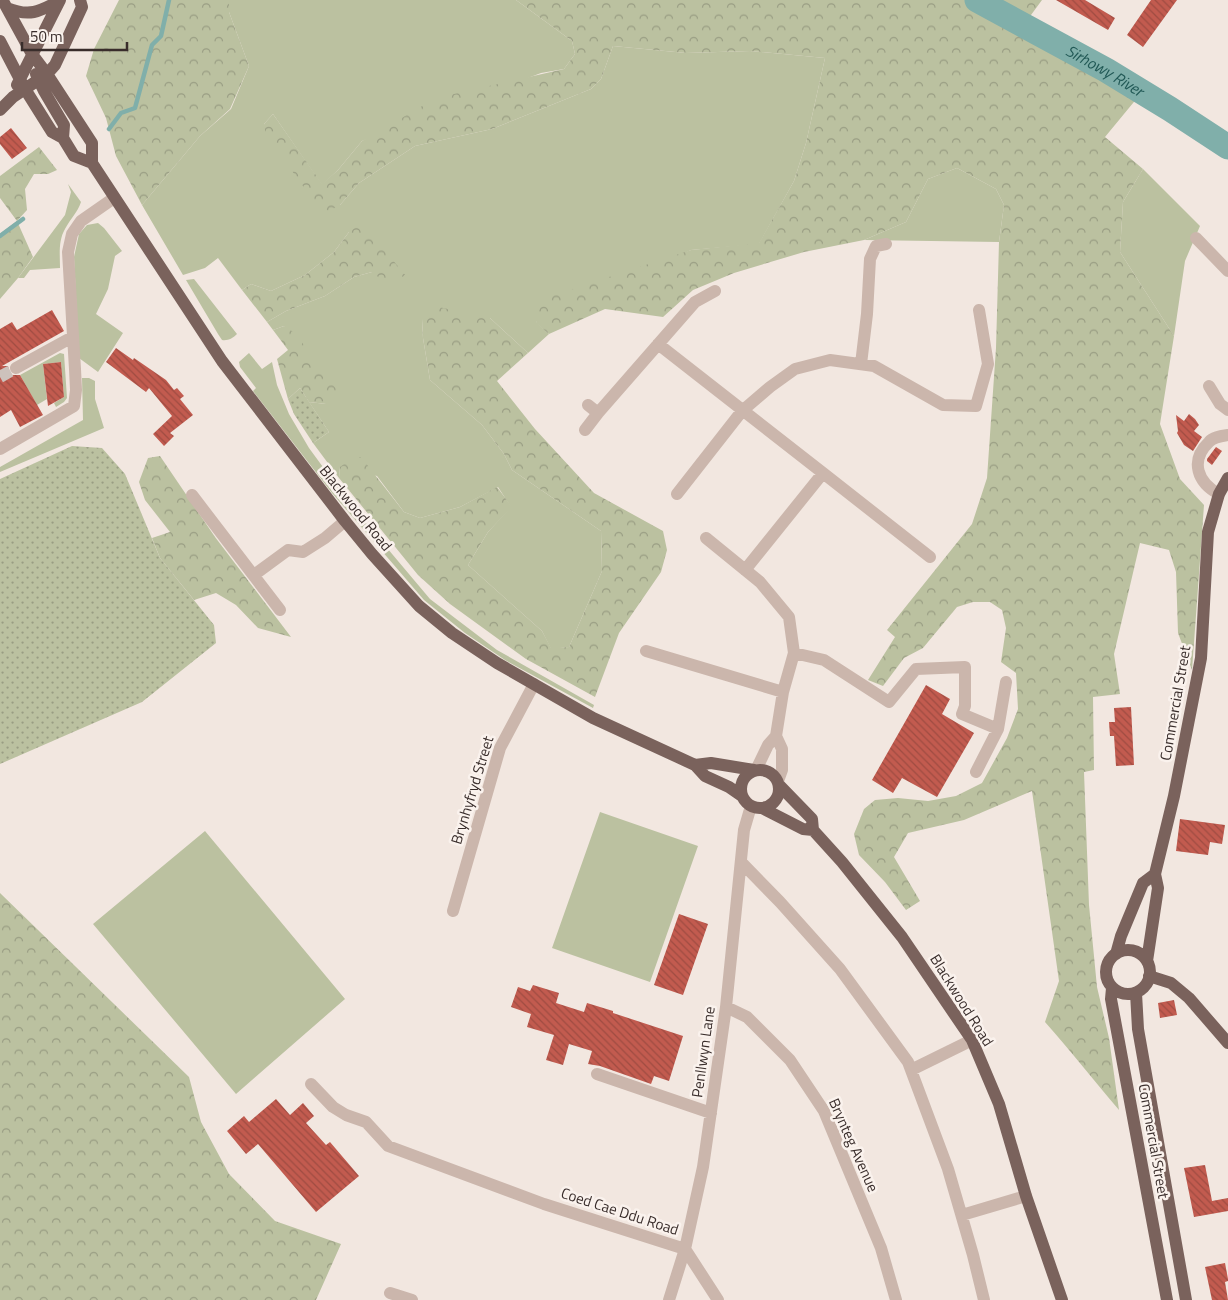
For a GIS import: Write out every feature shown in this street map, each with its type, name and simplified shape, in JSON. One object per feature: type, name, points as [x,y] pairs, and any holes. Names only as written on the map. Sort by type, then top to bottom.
[{"type":"main road","points":[[4,4],[18,12],[33,13],[59,0]]},
{"type":"main road","points":[[0,110],[13,97],[22,84],[36,58],[59,0]]},
{"type":"main road","points":[[22,84],[42,77],[55,65],[82,7],[80,0]]},
{"type":"main road","name":"Blackwood Road","points":[[4,4],[36,58],[42,77],[92,143],[92,163],[207,340],[345,521],[419,606],[459,638],[497,663],[593,718],[695,765],[705,776],[729,787],[742,796]]},
{"type":"main road","name":"Blackwood Road","points":[[0,41],[22,84],[52,132],[63,138],[74,156],[92,163]]},
{"type":"main road","points":[[42,77],[64,125],[63,138]]},
{"type":"main road","name":"Commercial Street","points":[[1149,976],[1149,968],[1146,961],[1158,888],[1155,874],[1174,796],[1202,658],[1208,532],[1219,494],[1228,478]]},
{"type":"main road","name":"Blackwood Road","points":[[695,765],[711,763],[755,770]]},
{"type":"main road","points":[[755,770],[767,770],[772,773],[779,784],[779,794],[776,801],[770,806],[757,807],[742,796],[741,784],[748,773],[755,770]]},
{"type":"main road","name":"Blackwood Road","points":[[779,784],[812,819],[813,830],[842,862],[902,937],[972,1040],[999,1104],[1026,1196],[1062,1300]]},
{"type":"main road","name":"Blackwood Road","points":[[757,807],[803,829],[813,830]]},
{"type":"main road","name":"Commercial Street","points":[[1155,874],[1143,884],[1121,936],[1116,954],[1110,960],[1107,967],[1106,974],[1112,988],[1111,999],[1167,1300]]},
{"type":"main road","points":[[1116,954],[1133,951],[1141,955],[1146,961]]},
{"type":"main road","points":[[1112,988],[1118,992],[1136,993],[1147,983],[1149,976],[1171,983],[1189,998],[1228,1043]]},
{"type":"main road","name":"Commercial Street","points":[[1136,993],[1138,1029],[1186,1300]]},
{"type":"street","points":[[0,449],[74,406],[76,390],[68,252],[72,234],[82,221],[114,198]]},
{"type":"street","points":[[1196,238],[1228,271]]},
{"type":"street","points":[[861,364],[867,314],[870,259],[876,246],[886,244]]},
{"type":"street","points":[[585,430],[593,409],[658,344],[695,302],[715,291]]},
{"type":"street","points":[[677,494],[742,411],[795,369],[830,360],[874,366],[944,405],[976,406],[988,364],[980,310]]},
{"type":"street","points":[[16,368],[67,340],[73,339]]},
{"type":"street","points":[[658,344],[930,557]]},
{"type":"street","points":[[1209,386],[1220,404],[1228,410]]},
{"type":"street","points":[[1219,494],[1209,489],[1202,481],[1199,474],[1199,456],[1209,442],[1228,435]]},
{"type":"street","points":[[745,570],[823,473]]},
{"type":"street","points":[[192,495],[280,610]]},
{"type":"street","points":[[254,575],[288,550],[303,552],[325,538],[345,521]]},
{"type":"street","points":[[706,538],[760,582],[789,617],[794,654],[783,692],[776,736],[768,745],[755,770]]},
{"type":"street","points":[[646,651],[783,692]]},
{"type":"street","points":[[794,654],[824,660],[889,702],[916,669],[965,667],[965,706],[962,714],[998,729]]},
{"type":"street","points":[[976,772],[998,729],[1006,682]]},
{"type":"street","name":"Brynhyfryd Street","points":[[453,910],[500,748],[534,684]]},
{"type":"street","points":[[776,736],[782,748],[782,770],[779,784]]},
{"type":"street","name":"Penllwyn Lane","points":[[669,1300],[685,1249],[702,1167],[726,1007],[744,830],[757,807]]},
{"type":"street","points":[[741,862],[780,902],[840,970],[911,1070],[948,1169],[984,1300]]},
{"type":"street","name":"Brynteg Avenue","points":[[726,1007],[747,1017],[790,1060],[824,1111],[881,1248],[896,1300]]},
{"type":"street","points":[[911,1070],[972,1040]]},
{"type":"street","points":[[597,1074],[710,1113]]},
{"type":"street","name":"Coed Cae Ddu Road","points":[[311,1084],[333,1107],[346,1115],[366,1122],[388,1146],[544,1204],[685,1249]]},
{"type":"street","points":[[962,1215],[1026,1196]]},
{"type":"street","points":[[685,1249],[718,1300]]},
{"type":"street","points":[[390,1293],[412,1300]]},
{"type":"green space","points":[[119,0],[229,0],[229,12],[249,66],[230,109],[200,136],[142,205],[116,156],[106,118],[86,76],[94,49]]},
{"type":"green space","points":[[229,0],[516,0],[572,41],[575,54],[564,69],[541,73],[362,141],[338,170],[322,185],[273,114],[264,124],[340,205],[359,183],[415,146],[492,129],[591,89],[601,79],[613,46],[686,53],[750,51],[825,58],[806,143],[794,181],[759,244],[691,250],[536,322],[549,334],[528,353],[490,318],[422,319],[430,380],[482,425],[504,454],[512,470],[601,531],[602,571],[569,647],[551,649],[542,631],[468,565],[488,532],[511,507],[498,487],[460,507],[420,518],[404,512],[377,476],[340,467],[339,478],[313,443],[329,432],[309,402],[326,404],[284,326],[273,330],[267,322],[286,311],[325,296],[354,277],[372,272],[349,232],[334,252],[305,275],[271,291],[251,284],[242,290],[218,258],[205,268],[183,275],[142,205],[200,136],[231,109],[249,66],[229,12]]},
{"type":"green space","points":[[516,0],[1042,0],[1020,30],[1138,97],[1105,137],[1143,169],[1123,202],[1120,252],[1174,336],[1160,424],[1180,479],[1204,505],[1192,670],[1178,633],[1176,572],[1169,550],[1140,543],[1114,654],[1120,694],[1093,697],[1094,770],[1084,772],[1089,905],[1097,987],[1109,1038],[1119,1110],[1045,1022],[1059,981],[1032,791],[964,820],[908,833],[894,857],[920,901],[906,910],[885,882],[859,855],[854,834],[864,809],[875,800],[898,798],[928,801],[956,796],[982,783],[1007,738],[1018,709],[1016,673],[1001,662],[1006,628],[1002,610],[990,602],[973,602],[957,607],[923,648],[904,658],[883,686],[868,680],[895,637],[887,630],[972,524],[987,478],[996,348],[999,242],[1004,205],[996,189],[957,168],[928,179],[906,222],[864,240],[804,252],[734,273],[693,290],[663,317],[605,309],[549,334],[536,323],[542,299],[691,250],[759,243],[794,181],[806,143],[825,58],[750,51],[686,53],[613,46],[601,79],[591,89],[492,129],[415,146],[359,183],[340,205],[329,211],[318,207],[266,135],[264,124],[273,114],[322,184],[338,170],[362,141],[436,98],[564,69],[575,54],[572,41]]},
{"type":"green space","points":[[39,147],[57,170],[48,174],[34,174],[25,189],[27,210],[17,221],[0,198],[0,176]]},
{"type":"green space","points":[[957,168],[996,189],[1004,205],[999,242],[864,240],[906,222],[928,179]]},
{"type":"green space","points":[[1143,169],[1200,226],[1185,261],[1174,336],[1120,252],[1123,202]]},
{"type":"green space","points":[[68,184],[81,202],[61,238],[60,268],[30,270],[24,278],[18,278],[65,215],[71,192]]},
{"type":"green space","points":[[17,221],[33,257],[0,299],[0,234]]},
{"type":"green space","points":[[98,223],[122,251],[115,256],[108,289],[96,314],[123,333],[98,372],[79,358],[74,257],[79,234],[87,225]]},
{"type":"green space","points":[[362,223],[406,276],[382,280],[372,272],[354,277],[325,296],[286,311],[267,322],[242,290],[251,284],[271,291],[305,275],[334,252],[349,232]]},
{"type":"green space","points":[[194,279],[237,334],[234,337],[222,340],[186,280]]},
{"type":"green space","points":[[434,306],[490,318],[528,353],[497,381],[535,429],[594,493],[663,531],[667,550],[661,572],[619,633],[595,697],[526,659],[450,604],[418,575],[339,478],[340,467],[351,459],[361,457],[404,512],[420,518],[460,507],[497,487],[512,507],[488,532],[468,565],[542,631],[551,648],[569,647],[602,571],[601,531],[512,470],[504,454],[482,425],[430,380],[422,319]]},
{"type":"green space","points":[[284,326],[295,333],[337,390],[326,404],[309,402],[300,388],[288,399],[277,359],[288,350],[273,330]]},
{"type":"green space","points":[[60,353],[64,354],[67,398],[56,407],[54,403],[64,397],[61,362],[43,364],[47,399],[37,405],[20,375]]},
{"type":"green space","points":[[249,353],[262,369],[272,362],[277,385],[289,414],[309,448],[350,504],[430,599],[497,650],[594,705],[593,708],[505,660],[465,633],[424,600],[332,493],[253,391],[256,388],[240,367],[239,362]]},
{"type":"green space","points":[[82,378],[89,378],[95,381],[95,399],[104,428],[0,472],[0,467],[83,420]]},
{"type":"green space","points":[[300,388],[329,432],[313,443],[294,414],[288,399]]},
{"type":"green space","points":[[72,446],[102,448],[125,474],[160,558],[214,625],[216,643],[142,702],[0,764],[0,479]]},
{"type":"green space","points":[[160,456],[215,537],[291,637],[258,628],[236,605],[216,593],[194,600],[160,558],[152,538],[170,532],[145,500],[139,482],[148,458]]},
{"type":"green space","points":[[600,812],[698,846],[650,982],[552,948]]},
{"type":"green space","points":[[205,831],[345,999],[236,1094],[93,924]]},
{"type":"green space","points":[[0,893],[189,1077],[201,1122],[229,1174],[275,1221],[341,1244],[316,1300],[0,1300]]},
{"type":"building","points":[[1056,0],[1085,0],[1115,18],[1108,30]]},
{"type":"building","points":[[1151,0],[1177,0],[1143,47],[1127,35]]},
{"type":"building","points":[[11,128],[27,148],[12,159],[0,144],[0,137]]},
{"type":"building","points":[[52,310],[64,331],[2,366],[8,366],[12,375],[20,375],[43,415],[20,427],[11,410],[0,417],[0,329],[12,322],[17,330]]},
{"type":"building","points":[[116,348],[166,380],[174,390],[177,388],[184,396],[180,399],[193,415],[170,433],[174,436],[164,446],[153,434],[172,416],[149,388],[146,392],[106,362]]},
{"type":"building","points":[[61,362],[64,397],[48,406],[43,364]]},
{"type":"building","points":[[1189,414],[1199,425],[1194,431],[1202,437],[1193,451],[1184,445],[1177,433],[1176,415],[1184,421]]},
{"type":"building","points":[[1216,447],[1222,451],[1212,465],[1207,459]]},
{"type":"building","points":[[926,685],[950,699],[942,714],[974,733],[937,797],[902,778],[893,793],[872,780]]},
{"type":"building","points":[[1131,707],[1134,765],[1116,766],[1114,736],[1110,736],[1109,722],[1115,722],[1114,708]]},
{"type":"building","points":[[1180,819],[1225,825],[1222,844],[1210,842],[1208,855],[1176,851]]},
{"type":"building","points":[[679,914],[708,924],[683,995],[654,985]]},
{"type":"building","points":[[533,985],[559,993],[556,1003],[584,1012],[587,1003],[683,1036],[669,1081],[654,1076],[651,1084],[600,1066],[588,1064],[592,1051],[569,1044],[563,1065],[546,1060],[554,1035],[527,1027],[531,1014],[511,1007],[518,987],[530,991]]},
{"type":"building","points":[[1174,1000],[1177,1015],[1160,1018],[1158,1003]]},
{"type":"building","points":[[276,1099],[290,1115],[303,1103],[314,1116],[306,1123],[326,1145],[330,1142],[359,1176],[316,1212],[258,1144],[246,1154],[227,1131],[244,1116],[249,1122]]},
{"type":"building","points":[[1205,1165],[1212,1201],[1228,1198],[1228,1211],[1194,1217],[1184,1168]]},
{"type":"building","points":[[1225,1263],[1228,1279],[1225,1282],[1228,1300],[1212,1300],[1205,1267]]},
{"type":"waterway","points":[[109,129],[121,113],[135,108],[152,45],[161,36],[169,0]]},
{"type":"waterway","name":"Sirhowy River","points":[[977,0],[1106,70],[1228,147]]},
{"type":"waterway","points":[[0,236],[23,219]]},
{"type":"tunnel","points":[[0,377],[16,368]]}]
